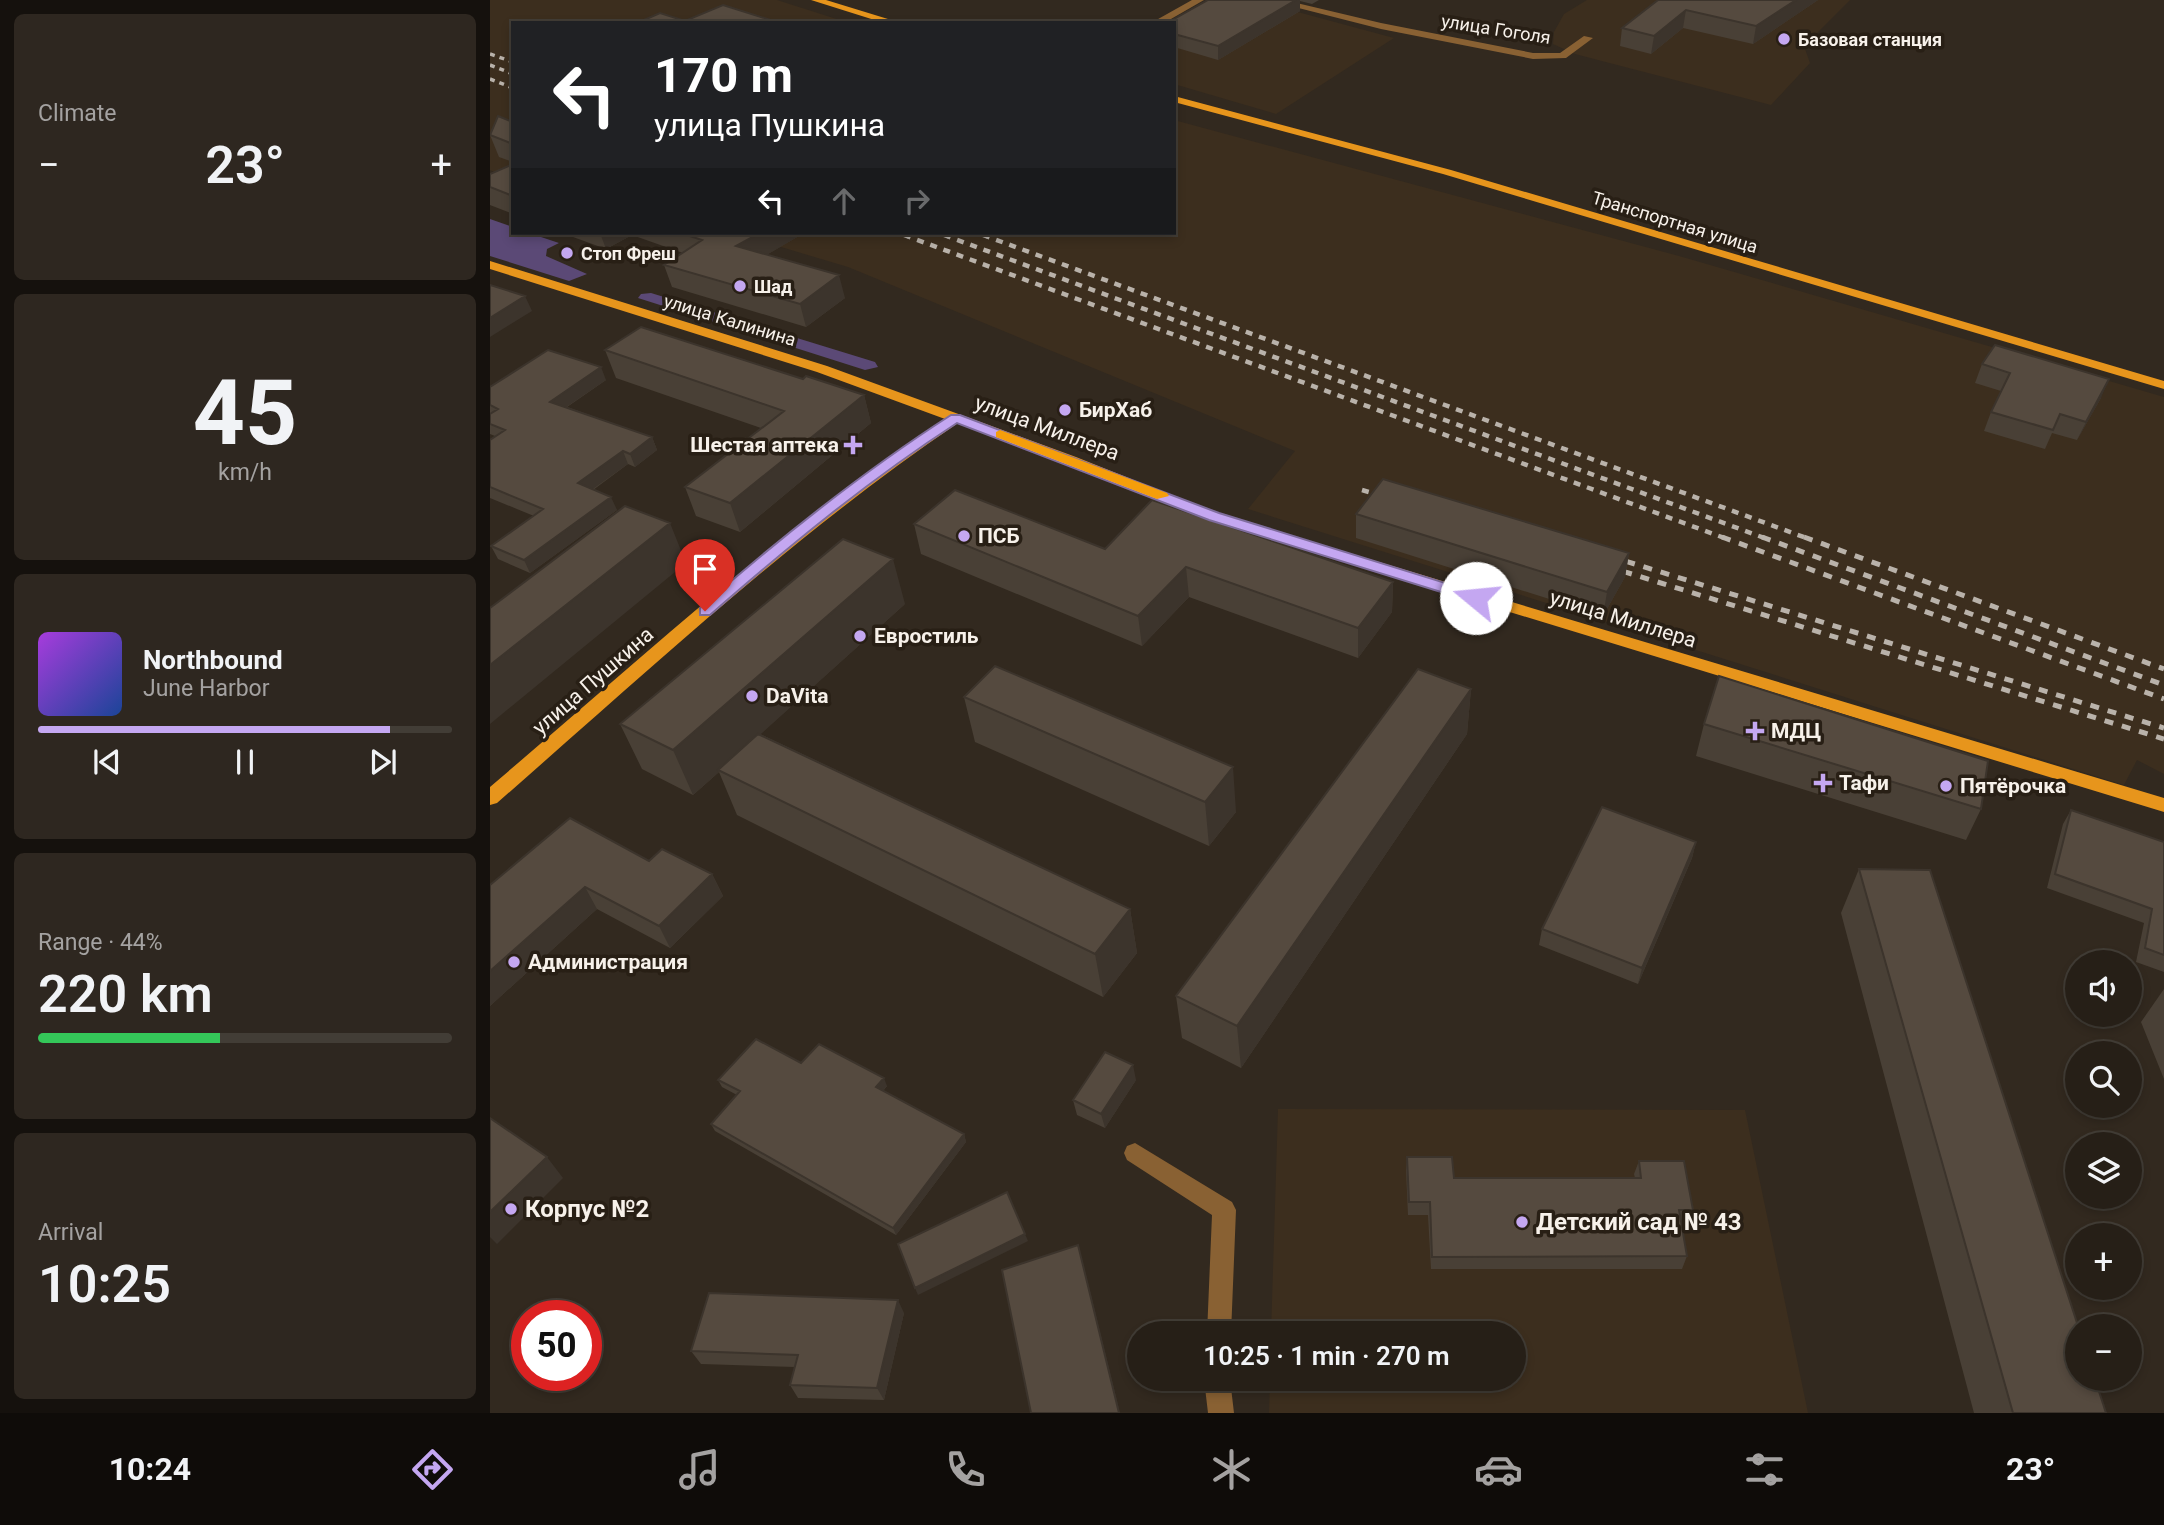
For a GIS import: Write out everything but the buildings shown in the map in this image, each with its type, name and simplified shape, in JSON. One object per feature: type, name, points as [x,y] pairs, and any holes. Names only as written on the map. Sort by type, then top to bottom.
[{"type":"main road","points":[[816,0],[889,21]]},
{"type":"main road","name":"Транспортная улица","points":[[1176,100],[1460,176],[2164,386]]},
{"type":"main road","name":"улица Калинина","points":[[490,265],[822,369],[956,418]]},
{"type":"main road","name":"улица Пушкина","points":[[490,798],[784,542],[901,453],[956,418]]},
{"type":"main road","name":"улица Миллера","points":[[956,418],[1214,517],[2164,805]]},
{"type":"street","points":[[1160,21],[1199,0]]},
{"type":"street","name":"улица Гоголя","points":[[1272,0],[1381,26],[1533,56],[1562,56],[1588,38]]},
{"type":"street","points":[[1135,1153],[1224,1210],[1220,1321]]},
{"type":"street","points":[[1219,1391],[1222,1413]]},
{"type":"shaded area","points":[[490,0],[777,0],[843,21],[511,21],[511,179],[490,170]]},
{"type":"shaded area","points":[[1253,0],[1394,38],[1276,114],[1176,85],[1176,28]]},
{"type":"shaded area","points":[[1587,0],[1850,0],[1804,46],[1810,63],[1771,105],[1575,54],[1553,44],[1554,32],[1564,14]]},
{"type":"shaded area","points":[[1176,121],[1679,256],[2164,397],[2164,774],[2137,760],[2124,785],[1248,509],[1295,451],[848,267],[741,235],[1176,235]]},
{"type":"shaded area","points":[[490,219],[511,226],[511,235],[535,235],[559,243],[547,249],[546,256],[587,274],[569,281],[490,256]]},
{"type":"shaded area","points":[[651,293],[875,362],[878,367],[865,370],[638,298],[641,294]]},
{"type":"shaded area","name":"Детский сад № 43","points":[[1278,1109],[1745,1110],[1808,1413],[1269,1413],[1270,1391],[1526,1391],[1526,1321],[1271,1321]]},
{"type":"railway","points":[[490,54],[511,61]]},
{"type":"railway","points":[[490,65],[511,73]]},
{"type":"railway","points":[[490,79],[511,87]]},
{"type":"railway","points":[[904,235],[909,237]]},
{"type":"railway","points":[[904,235],[1727,539]]},
{"type":"railway","points":[[944,235],[949,237]]},
{"type":"railway","points":[[944,235],[1767,539]]},
{"type":"railway","points":[[982,235],[988,237]]},
{"type":"railway","points":[[983,235],[1809,539]]},
{"type":"railway","points":[[1362,490],[1389,498]]},
{"type":"railway","points":[[1722,537],[2164,699]]},
{"type":"railway","points":[[1762,537],[2164,685]]},
{"type":"railway","points":[[1804,537],[2164,669]]},
{"type":"railway","points":[[1609,556],[2164,728]]},
{"type":"railway","points":[[1606,566],[2164,739]]},
{"type":"slow traffic","points":[[1000,434],[1162,496]]},
{"type":"place","name":"Базовая станция","points":[[1784,39]]},
{"type":"place","name":"Стоп Фреш","points":[[567,253]]},
{"type":"place","name":"Шад","points":[[740,286]]},
{"type":"place","name":"БирХаб","points":[[1065,410]]},
{"type":"place","name":"Шестая аптека","points":[[853,445]]},
{"type":"place","name":"ПСБ","points":[[964,536]]},
{"type":"place","name":"Евростиль","points":[[860,636]]},
{"type":"place","name":"DaVita","points":[[752,696]]},
{"type":"place","name":"МДЦ","points":[[1755,731]]},
{"type":"place","name":"Тафи","points":[[1823,783]]},
{"type":"place","name":"Пятёрочка","points":[[1946,786]]},
{"type":"place","name":"Администрация","points":[[514,962]]},
{"type":"place","name":"Корпус №2","points":[[511,1209]]},
{"type":"place","name":"Детский сад № 43","points":[[1522,1222]]},
{"type":"route","points":[[705,611],[784,542],[901,453],[956,418],[1214,517],[1476,598]]}]
